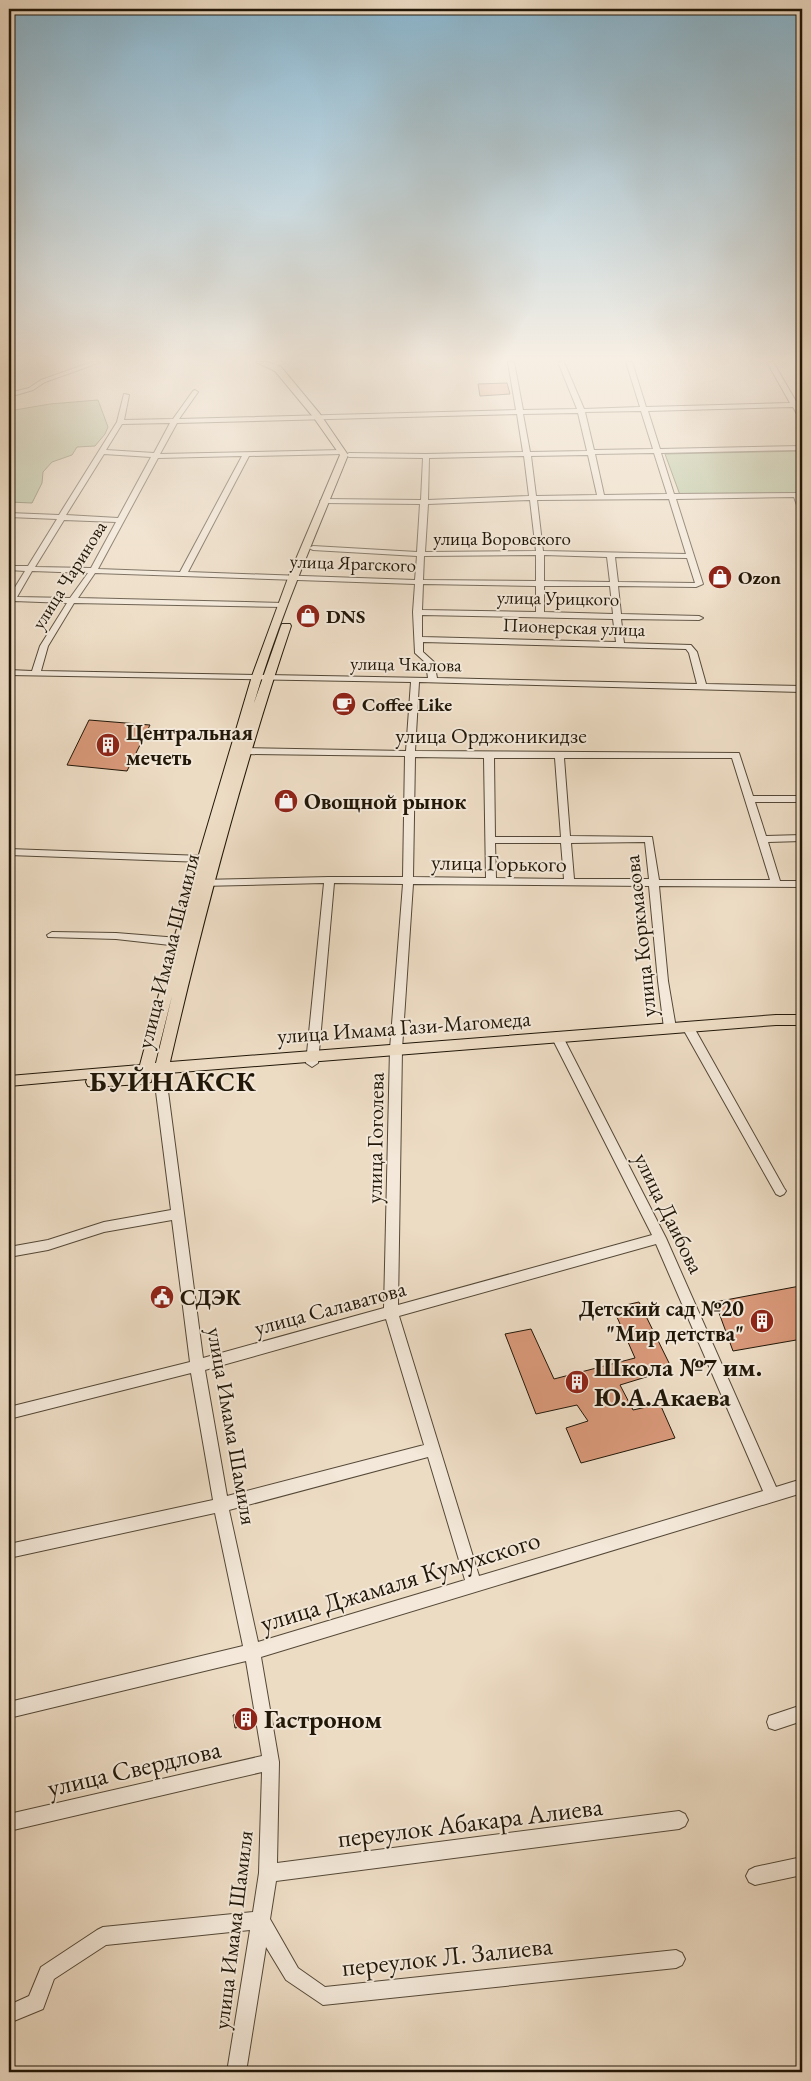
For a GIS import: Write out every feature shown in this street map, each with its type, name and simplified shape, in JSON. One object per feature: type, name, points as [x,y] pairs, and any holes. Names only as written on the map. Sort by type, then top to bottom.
[{"type":"main road","name":"улица Имама Шамиля","points":[[153,1073],[179,942],[203,859],[263,677],[342,459]]},
{"type":"main road","name":"улица Имама Шамиля","points":[[153,1073],[246,751],[263,677],[283,605],[313,548],[327,501]]},
{"type":"main road","name":"улица Имама Гази-Магомеда","points":[[559,1040],[670,1028],[690,1030],[776,1020],[802,1020]]},
{"type":"main road","points":[[9,1088],[153,1073],[396,1052],[690,1030],[802,1028]]},
{"type":"main road","points":[[9,1081],[119,1070],[153,1073]]},
{"type":"street","points":[[10,600],[98,459]]},
{"type":"street","name":"улица Чаринова","points":[[36,673],[44,646],[93,571],[155,459]]},
{"type":"street","points":[[183,573],[245,459]]},
{"type":"street","points":[[426,459],[426,502],[417,612],[418,653],[430,662],[433,681]]},
{"type":"street","points":[[528,459],[540,553],[540,614]]},
{"type":"street","points":[[591,459],[601,497]]},
{"type":"street","points":[[660,459],[691,556]]},
{"type":"street","points":[[327,501],[426,502],[533,498],[800,495],[802,508]]},
{"type":"street","points":[[9,515],[122,520]]},
{"type":"street","name":"улица Воровского","points":[[313,548],[421,554],[540,553],[691,556]]},
{"type":"street","points":[[611,555],[620,644]]},
{"type":"street","name":"улица Ярагского","points":[[9,568],[420,582],[696,585],[699,584],[691,556]]},
{"type":"street","points":[[10,600],[283,605]]},
{"type":"street","name":"улица Урицкого","points":[[417,612],[699,618]]},
{"type":"street","name":"Пионерская улица","points":[[418,639],[688,647],[693,652],[702,686]]},
{"type":"street","name":"улица Чкалова","points":[[9,672],[802,689]]},
{"type":"street","name":"улица Гоголева","points":[[416,680],[410,754],[408,881],[396,1052],[392,1313],[474,1585]]},
{"type":"street","name":"улица Орджоникидзе","points":[[246,751],[489,755],[736,755],[750,799]]},
{"type":"street","points":[[559,754],[569,883]]},
{"type":"street","points":[[489,755],[492,882]]},
{"type":"street","points":[[776,884],[750,799],[802,799]]},
{"type":"street","points":[[761,839],[802,838]]},
{"type":"street","points":[[492,840],[649,839]]},
{"type":"street","name":"улица Коркмасова","points":[[649,839],[656,884],[666,1006],[670,1028]]},
{"type":"street","points":[[9,852],[203,859]]},
{"type":"street","points":[[312,1059],[329,880]]},
{"type":"street","name":"улица Горького","points":[[196,883],[329,880],[802,884]]},
{"type":"street","points":[[52,935],[116,936],[179,942]]},
{"type":"street","points":[[690,1030],[780,1191]]},
{"type":"street","name":"улица Даибова","points":[[559,1040],[660,1238],[772,1495]]},
{"type":"street","name":"улица Имама Шамиля","points":[[153,1073],[177,1214],[197,1366],[221,1505],[252,1652],[271,1762],[268,1873],[237,2072]]},
{"type":"street","points":[[9,1252],[48,1245],[104,1227],[177,1214]]},
{"type":"street","name":"улица Салаватова","points":[[9,1413],[197,1366],[660,1238]]},
{"type":"street","points":[[9,1551],[221,1505],[433,1449]]},
{"type":"street","name":"улица Джамаля Кумухского","points":[[9,1710],[252,1652],[802,1486]]},
{"type":"street","points":[[775,1722],[802,1713]]},
{"type":"street","name":"улица Свердлова","points":[[9,1823],[271,1762]]},
{"type":"street","name":"переулок Абакара Алиева","points":[[268,1873],[680,1820]]},
{"type":"street","points":[[754,1876],[802,1866]]},
{"type":"street","points":[[9,2014],[36,2002],[46,1973],[103,1936],[260,1920]]},
{"type":"street","name":"переулок Л. Залиева","points":[[260,1920],[292,1974],[323,1996],[676,1959]]},
{"type":"green space","points":[[9,459],[60,459],[52,462],[43,472],[42,483],[32,503],[9,502]]},
{"type":"green space","points":[[667,459],[802,459],[802,493],[680,495]]},
{"type":"building","name":"Центральная мечеть","points":[[89,720],[150,725],[127,771],[67,765]]},
{"type":"building","name":"Детский сад №20 \"Мир детства\"","points":[[800,1286],[802,1291],[802,1339],[733,1351],[715,1302]]},
{"type":"building","name":"Школа №7 им. Ю.А.Акаева","points":[[639,1302],[672,1369],[620,1385],[633,1410],[660,1404],[675,1438],[581,1463],[566,1428],[588,1421],[577,1405],[536,1414],[505,1334],[531,1329],[554,1379],[635,1358],[613,1308]]},
{"type":"building","name":"Гастроном","points":[[252,1711],[255,1724],[235,1728],[233,1715]]},
{"type":"place","name":"Ozon","points":[[720,577]]},
{"type":"place","name":"DNS","points":[[308,616]]},
{"type":"place","name":"Coffee Like","points":[[344,704]]},
{"type":"place","name":"Центральная мечеть","points":[[108,745]]},
{"type":"place","name":"Овощной рынок","points":[[286,801]]},
{"type":"place","name":"СДЭК","points":[[162,1297]]},
{"type":"place","name":"Детский сад №20 \"Мир детства\"","points":[[762,1321]]},
{"type":"place","name":"Школа №7 им. Ю.А.Акаева","points":[[577,1382]]},
{"type":"place","name":"Гастроном","points":[[246,1719]]},
{"type":"district","name":"БУЙНАКСК","points":[[173,1081]]}]
